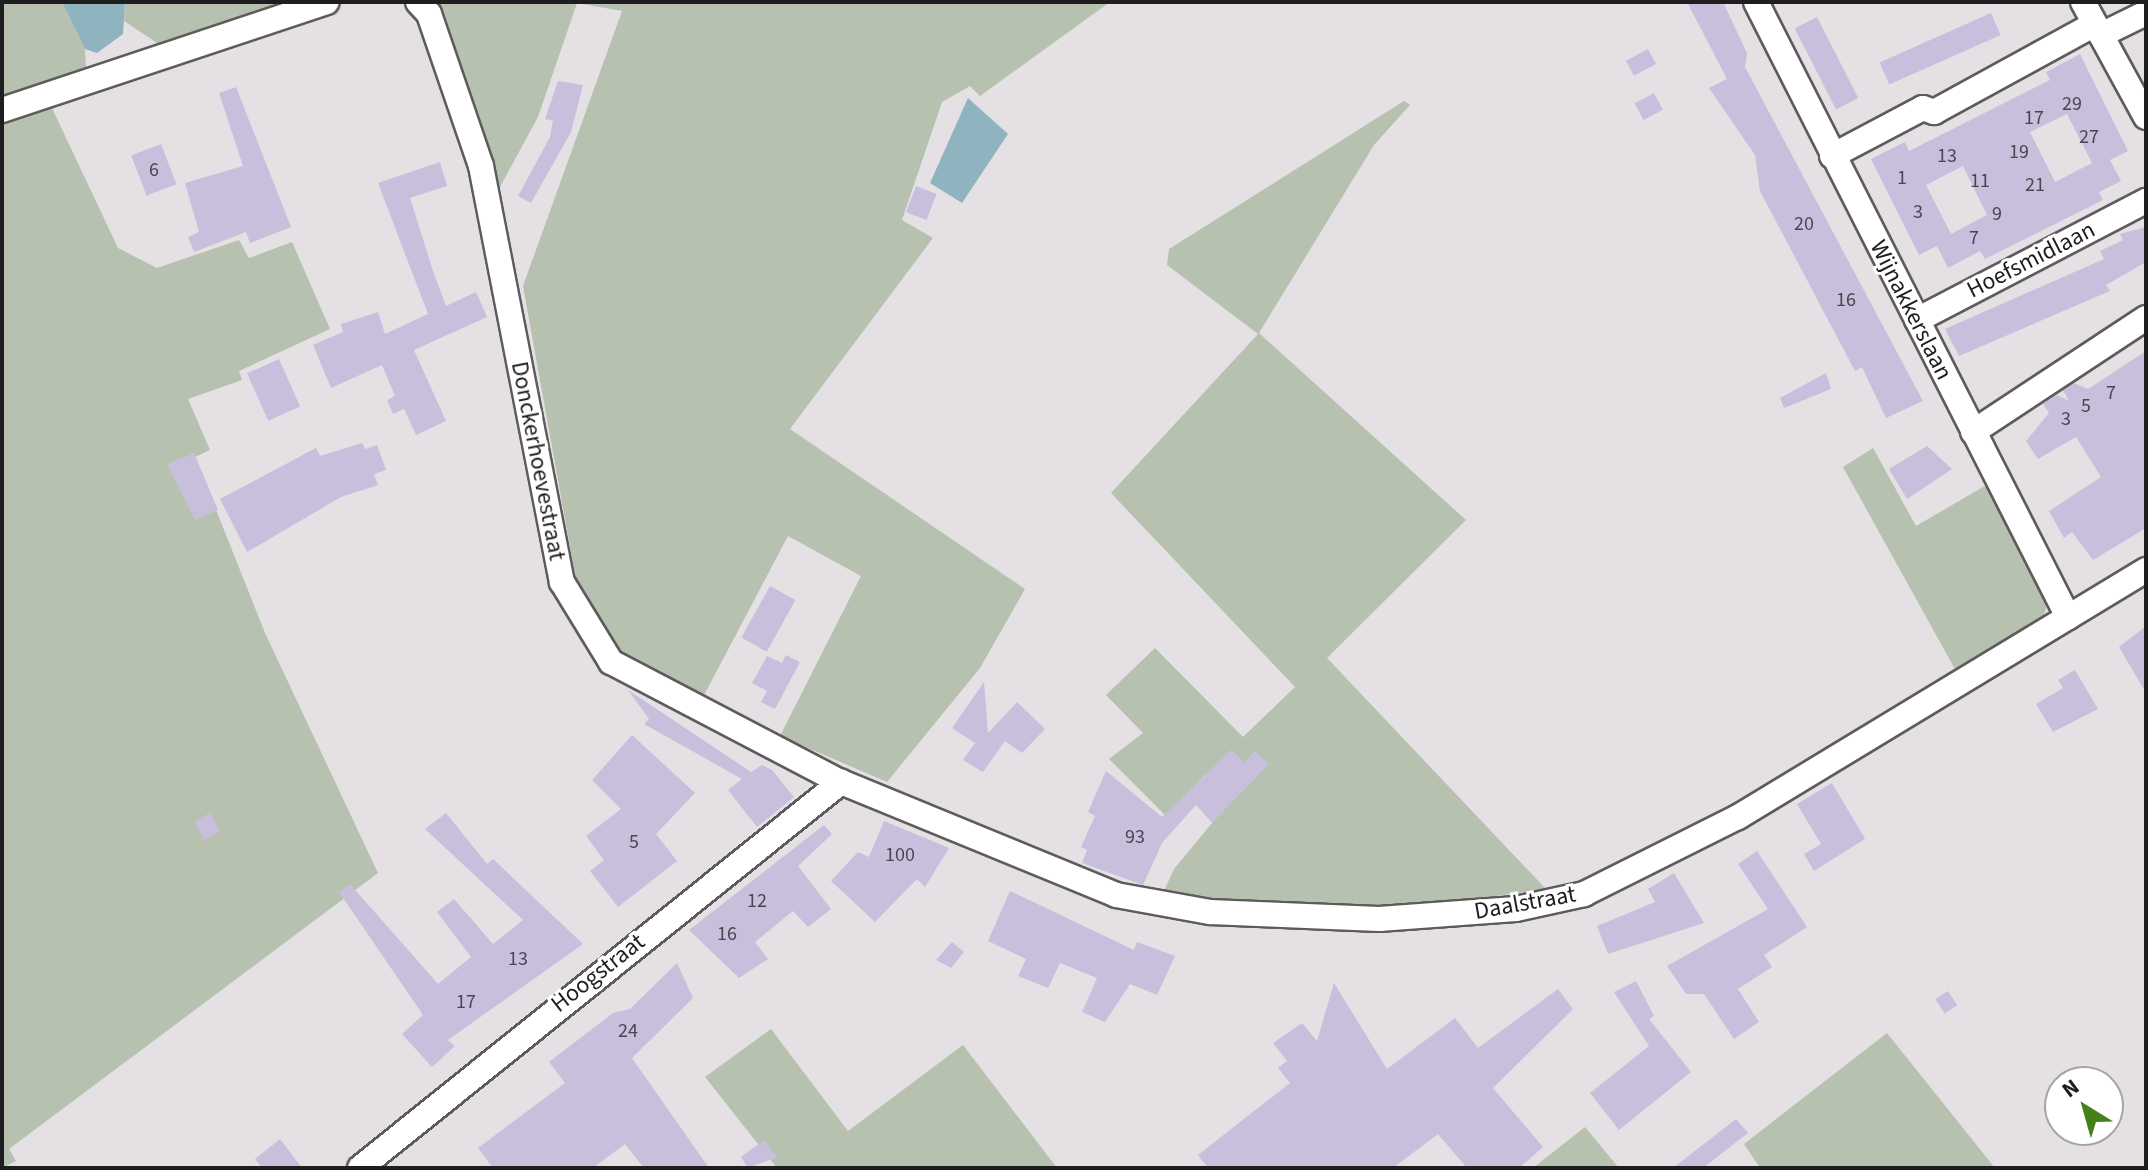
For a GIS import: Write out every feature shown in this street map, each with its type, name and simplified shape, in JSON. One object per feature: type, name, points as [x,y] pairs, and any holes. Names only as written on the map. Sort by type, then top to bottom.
[{"type":"street","points":[[2,110],[326,2]]},
{"type":"street","name":"Donckerhoevestraat","points":[[418,2],[481,166],[562,582],[579,620],[611,662],[841,782]]},
{"type":"street","name":"Wijnakkerslaan","points":[[1756,2],[2068,617]]},
{"type":"street","points":[[2083,2],[2146,117]]},
{"type":"street","points":[[1832,156],[1923,108],[1934,112],[2002,70],[2146,13]]},
{"type":"street","name":"Hoefsmidlaan","points":[[1917,320],[2146,201]]},
{"type":"street","points":[[1973,432],[2146,318]]},
{"type":"street","name":"Daalstraat","points":[[841,782],[1116,895],[1164,907],[1379,919],[1516,909],[1584,894],[1677,851],[2146,570]]},
{"type":"street","name":"Hoogstraat","points":[[360,1168],[841,782]]},
{"type":"green space","points":[[2,2],[62,2],[85,49],[86,69],[2,99]]},
{"type":"green space","points":[[125,2],[287,2],[160,45],[124,21]]},
{"type":"green space","points":[[437,2],[1110,2],[980,96],[970,86],[942,102],[902,220],[933,238],[790,429],[1025,589],[980,668],[887,782],[780,736],[861,576],[788,536],[702,699],[622,656],[581,608],[523,286],[622,11],[577,3],[538,117],[500,187]]},
{"type":"green space","points":[[1404,101],[1410,105],[1374,145],[1259,333],[1466,520],[1327,658],[1546,889],[1419,907],[1308,908],[1163,893],[1174,869],[1231,800],[1207,773],[1165,815],[1109,759],[1143,733],[1106,695],[1155,648],[1243,737],[1295,687],[1111,493],[1258,334],[1167,265],[1169,249]]},
{"type":"green space","points":[[51,106],[118,248],[157,268],[239,240],[249,258],[292,242],[330,329],[239,371],[242,380],[188,399],[210,450],[195,457],[265,633],[378,873],[9,1149],[16,1161],[2,1168],[2,120]]},
{"type":"green space","points":[[1873,448],[1916,526],[1990,483],[2035,569],[2047,605],[2041,623],[1956,671],[1843,467]]},
{"type":"green space","points":[[771,1029],[848,1131],[963,1045],[1057,1168],[777,1168],[705,1077]]},
{"type":"green space","points":[[1887,1033],[1995,1168],[1760,1168],[1744,1144]]},
{"type":"green space","points":[[1585,1127],[1619,1168],[1533,1168]]},
{"type":"water","points":[[62,2],[125,2],[123,34],[97,53],[85,49]]},
{"type":"water","points":[[968,98],[1008,134],[962,203],[930,183]]},
{"type":"building","points":[[1687,2],[1723,2],[1747,53],[1745,67],[1923,401],[1886,418],[1862,367],[1855,371],[1760,191],[1755,155],[1709,88],[1727,79]]},
{"type":"building","points":[[1991,13],[2001,35],[1889,85],[1880,63]]},
{"type":"building","points":[[1817,17],[1858,98],[1836,109],[1795,28]]},
{"type":"building","points":[[1648,49],[1656,64],[1634,76],[1626,61]]},
{"type":"building","points":[[2080,54],[2128,151],[2110,160],[2121,181],[2099,192],[2103,200],[1985,259],[1980,251],[1948,268],[1937,246],[1919,255],[1871,159],[1905,142],[1909,151],[2050,80],[2046,72]],"holes":[[[2067,114],[2092,163],[2055,182],[2030,132]],[[1963,166],[1987,215],[1951,234],[1926,185]]]},
{"type":"building","points":[[558,81],[583,85],[571,132],[531,203],[518,196],[550,137],[553,121],[545,119]]},
{"type":"building","points":[[236,87],[291,227],[250,243],[246,232],[194,252],[188,237],[199,232],[185,183],[243,166],[219,93]]},
{"type":"building","points":[[1654,93],[1663,110],[1643,120],[1635,103]]},
{"type":"building","points":[[161,144],[176,184],[147,196],[131,155]]},
{"type":"building","points":[[440,162],[447,186],[410,198],[446,306],[476,292],[487,317],[414,350],[446,421],[416,435],[404,409],[393,414],[387,400],[395,396],[382,365],[331,388],[313,345],[343,332],[341,324],[378,312],[385,334],[428,314],[378,183]]},
{"type":"building","points":[[916,186],[937,194],[927,220],[906,212]]},
{"type":"building","points":[[2146,227],[2146,262],[2106,285],[2110,291],[1959,356],[1945,329],[2104,259],[2100,251],[2123,240],[2120,234]]},
{"type":"building","points":[[2146,351],[2146,528],[2093,560],[2072,532],[2064,538],[2049,511],[2101,477],[2076,437],[2038,459],[2026,441],[2049,413],[2043,404],[2057,395],[2069,401],[2063,390],[2074,383],[2088,389]]},
{"type":"building","points":[[279,359],[300,407],[268,421],[247,373]]},
{"type":"building","points":[[1826,373],[1831,389],[1784,408],[1780,398]]},
{"type":"building","points":[[362,443],[365,449],[377,445],[386,470],[374,474],[378,485],[341,497],[247,552],[220,499],[316,448],[320,456]]},
{"type":"building","points":[[1927,446],[1952,469],[1907,499],[1889,469]]},
{"type":"building","points":[[194,453],[218,510],[195,520],[167,464]]},
{"type":"building","points":[[770,586],[795,600],[767,652],[741,638]]},
{"type":"building","points":[[2146,626],[2146,693],[2119,647]]},
{"type":"building","points":[[786,655],[800,662],[775,709],[761,702],[767,691],[752,683],[767,656],[782,663]]},
{"type":"building","points":[[2075,670],[2098,709],[2053,732],[2036,704],[2063,688],[2058,680]]},
{"type":"building","points":[[984,682],[988,733],[1017,702],[1045,729],[1022,753],[1005,741],[983,772],[963,760],[975,743],[952,728]]},
{"type":"building","points":[[628,690],[751,772],[762,765],[772,770],[794,797],[757,827],[728,790],[742,779],[644,724],[649,719]]},
{"type":"building","points":[[632,735],[695,793],[656,834],[677,861],[618,907],[590,871],[604,860],[586,836],[621,809],[592,780]]},
{"type":"building","points":[[1231,750],[1244,762],[1255,751],[1269,764],[1212,823],[1196,805],[1162,843],[1143,885],[1082,863],[1087,850],[1081,847],[1095,816],[1088,812],[1106,771],[1162,817]]},
{"type":"building","points":[[1832,783],[1865,839],[1814,871],[1804,854],[1821,844],[1797,804]]},
{"type":"building","points":[[210,813],[220,831],[204,840],[194,822]]},
{"type":"building","points":[[446,813],[487,864],[493,859],[583,944],[448,1040],[455,1046],[432,1067],[402,1034],[423,1015],[339,892],[350,884],[438,984],[471,957],[437,912],[454,899],[493,944],[523,920],[425,829]]},
{"type":"building","points":[[884,821],[949,848],[925,887],[917,879],[875,922],[831,881],[858,852],[869,857]]},
{"type":"building","points":[[824,825],[832,834],[798,866],[831,909],[808,927],[793,911],[755,942],[768,959],[739,978],[689,930]]},
{"type":"building","points":[[1757,851],[1807,927],[1764,955],[1772,967],[1738,989],[1759,1022],[1734,1039],[1704,994],[1686,994],[1667,966],[1768,909],[1738,864]]},
{"type":"building","points":[[1674,873],[1704,923],[1608,954],[1597,926],[1655,902],[1648,889]]},
{"type":"building","points":[[1010,891],[1134,950],[1137,942],[1175,956],[1157,995],[1130,984],[1105,1022],[1082,1012],[1097,978],[1060,963],[1048,988],[1018,976],[1026,959],[988,941]]},
{"type":"building","points":[[952,942],[964,952],[951,968],[936,960]]},
{"type":"building","points":[[677,963],[693,998],[632,1058],[709,1168],[644,1168],[625,1144],[593,1168],[493,1168],[478,1148],[565,1083],[549,1062],[613,1013],[630,1009]]},
{"type":"building","points":[[1636,981],[1654,1016],[1649,1019],[1691,1072],[1619,1130],[1590,1093],[1649,1046],[1614,992]]},
{"type":"building","points":[[1334,983],[1387,1069],[1455,1018],[1478,1048],[1558,989],[1573,1009],[1493,1088],[1543,1147],[1519,1168],[1467,1168],[1438,1134],[1393,1168],[1208,1168],[1198,1155],[1290,1083],[1278,1068],[1287,1061],[1273,1043],[1302,1023],[1317,1041]]},
{"type":"building","points":[[1948,991],[1957,1005],[1945,1013],[1935,999]]},
{"type":"building","points":[[1736,1119],[1748,1133],[1703,1168],[1673,1168]]},
{"type":"building","points":[[280,1139],[302,1168],[262,1168],[255,1159]]},
{"type":"building","points":[[764,1140],[777,1157],[748,1168],[741,1157]]}]
